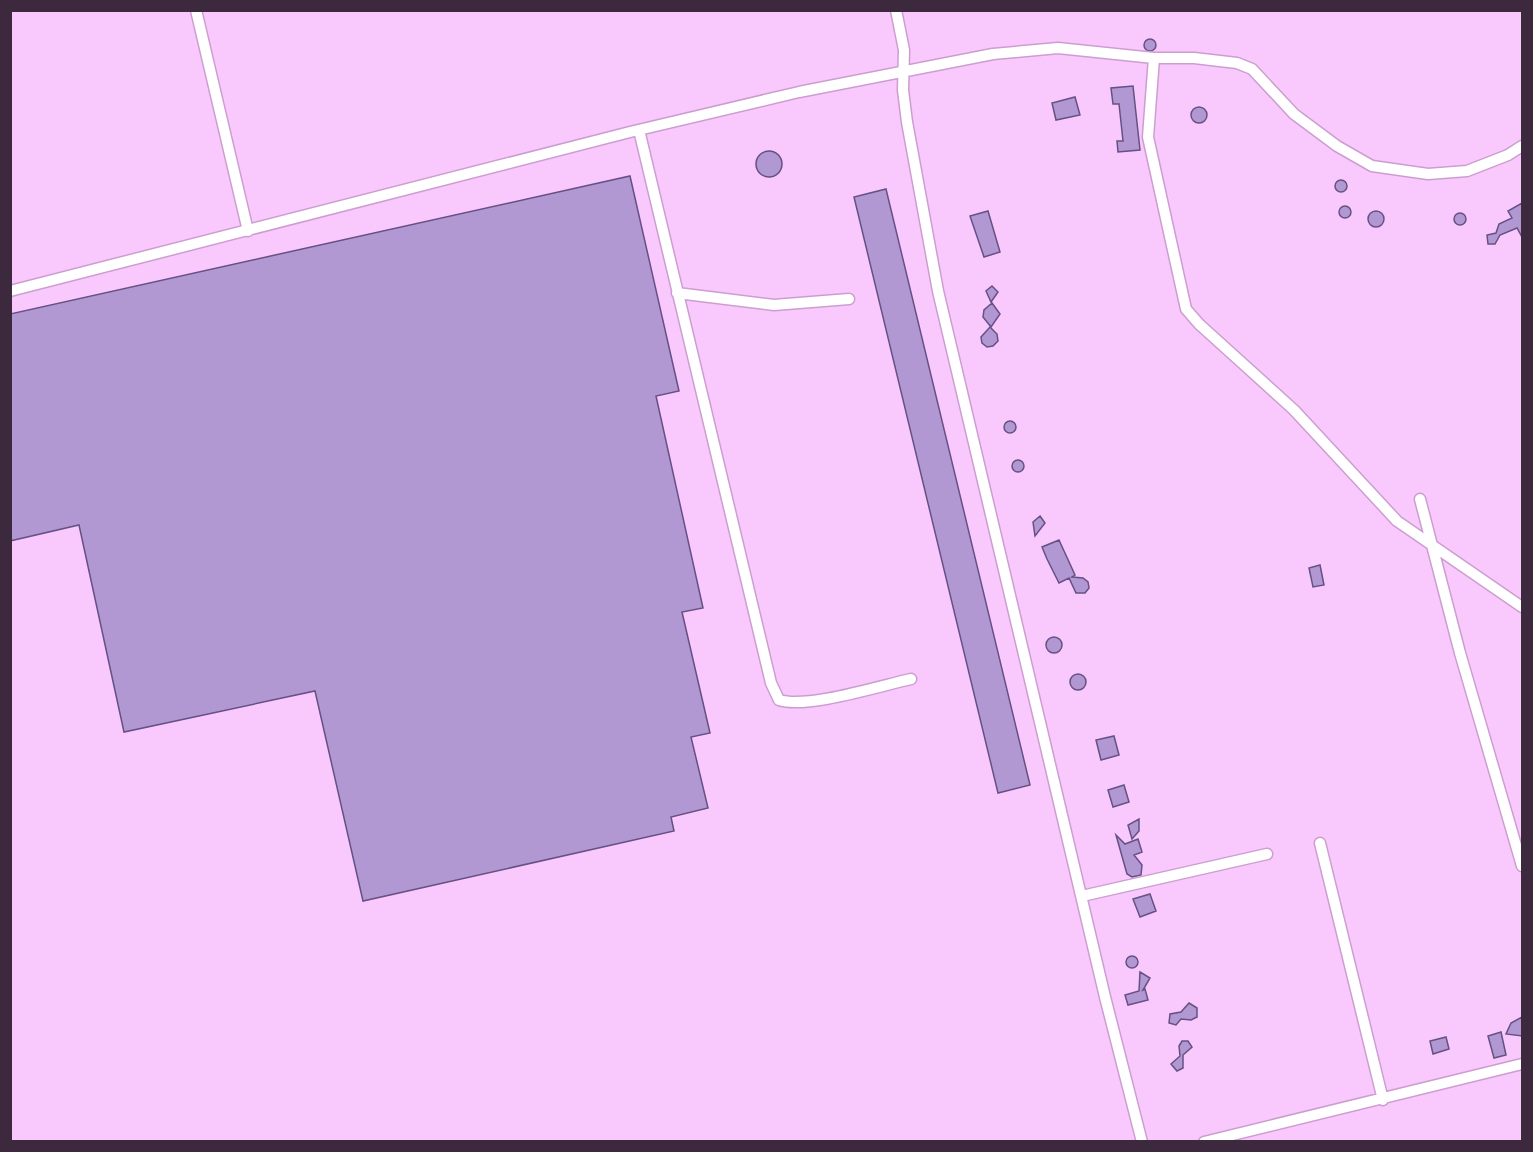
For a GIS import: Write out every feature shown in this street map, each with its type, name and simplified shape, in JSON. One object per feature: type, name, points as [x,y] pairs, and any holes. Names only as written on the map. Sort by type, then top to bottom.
[{"type":"street","points":[[196,10],[248,231]]},
{"type":"street","points":[[896,10],[904,50],[906,122],[938,291],[1142,1142]]},
{"type":"street","points":[[10,291],[639,130],[903,70],[993,54],[1058,48],[1154,58],[1194,58],[1237,63],[1252,69],[1294,114],[1336,146],[1372,166],[1428,174],[1467,171],[1522,146]]},
{"type":"street","points":[[1154,58],[1148,137],[1186,309],[1207,332],[1294,410],[1397,521],[1522,607]]},
{"type":"street","points":[[639,130],[771,683],[779,700],[788,703],[814,700],[911,679]]},
{"type":"street","points":[[677,293],[774,305],[849,299]]},
{"type":"street","points":[[1420,499],[1460,653],[1522,866]]},
{"type":"street","points":[[1320,843],[1383,1100]]},
{"type":"street","points":[[1082,896],[1267,854]]},
{"type":"street","points":[[1204,1142],[1383,1100],[1522,1064]]},
{"type":"building","points":[[1152,39],[1156,45],[1152,51],[1148,51],[1144,43]]},
{"type":"building","points":[[1133,86],[1140,150],[1118,152],[1117,141],[1123,141],[1119,104],[1113,104],[1111,88]]},
{"type":"building","points":[[1075,97],[1080,115],[1056,120],[1052,103]]},
{"type":"building","points":[[1199,107],[1205,109],[1207,115],[1205,121],[1199,123],[1193,121],[1191,115],[1193,109]]},
{"type":"building","points":[[769,151],[778,155],[782,164],[778,173],[769,177],[760,173],[756,164],[760,155]]},
{"type":"building","points":[[630,176],[679,391],[656,396],[703,608],[682,612],[710,733],[691,737],[708,808],[671,817],[674,831],[363,901],[315,691],[124,732],[79,525],[10,541],[10,314]]},
{"type":"building","points":[[1343,180],[1347,186],[1343,192],[1339,192],[1335,184]]},
{"type":"building","points":[[886,189],[1030,785],[998,793],[854,197]]},
{"type":"building","points":[[1522,203],[1522,237],[1517,228],[1500,235],[1495,244],[1488,244],[1487,235],[1496,233],[1499,224],[1512,218],[1508,211]]},
{"type":"building","points":[[1347,206],[1351,212],[1347,218],[1343,218],[1339,210]]},
{"type":"building","points":[[988,211],[1000,252],[984,257],[970,216]]},
{"type":"building","points":[[1376,211],[1382,213],[1384,219],[1382,225],[1376,227],[1370,225],[1368,219],[1370,213]]},
{"type":"building","points":[[1462,213],[1466,219],[1462,225],[1458,225],[1454,217]]},
{"type":"building","points":[[992,286],[998,292],[991,302],[986,291]]},
{"type":"building","points":[[992,303],[1000,314],[991,327],[983,317],[984,310]]},
{"type":"building","points":[[990,327],[997,334],[998,341],[993,346],[987,347],[982,343],[981,337]]},
{"type":"building","points":[[1012,421],[1016,427],[1012,433],[1008,433],[1004,425]]},
{"type":"building","points":[[1020,460],[1024,466],[1020,472],[1016,472],[1012,464]]},
{"type":"building","points":[[1040,516],[1045,523],[1035,536],[1033,522]]},
{"type":"building","points":[[1059,540],[1075,575],[1072,577],[1083,578],[1088,582],[1089,588],[1085,593],[1076,593],[1069,578],[1059,583],[1047,559],[1042,547]]},
{"type":"building","points":[[1320,565],[1324,585],[1313,587],[1309,568]]},
{"type":"building","points":[[1051,637],[1057,637],[1062,645],[1060,651],[1051,653],[1046,648],[1046,642]]},
{"type":"building","points":[[1075,674],[1081,674],[1086,682],[1084,688],[1075,690],[1070,685],[1070,679]]},
{"type":"building","points":[[1114,736],[1119,755],[1101,760],[1096,740]]},
{"type":"building","points":[[1124,785],[1129,802],[1113,807],[1108,790]]},
{"type":"building","points":[[1139,819],[1139,831],[1132,839],[1128,825]]},
{"type":"building","points":[[1116,835],[1125,844],[1138,839],[1142,852],[1134,855],[1142,865],[1141,875],[1132,877],[1127,874]]},
{"type":"building","points":[[1150,894],[1156,911],[1140,917],[1133,899]]},
{"type":"building","points":[[1134,956],[1138,962],[1134,968],[1130,968],[1126,960]]},
{"type":"building","points":[[1140,972],[1150,978],[1143,990],[1145,989],[1148,1000],[1128,1005],[1125,995],[1139,991]]},
{"type":"building","points":[[1189,1003],[1197,1008],[1197,1017],[1191,1020],[1181,1019],[1176,1025],[1169,1023],[1170,1014],[1181,1012]]},
{"type":"building","points":[[1522,1017],[1522,1036],[1506,1034],[1511,1023]]},
{"type":"building","points":[[1501,1032],[1506,1055],[1494,1058],[1488,1036]]},
{"type":"building","points":[[1446,1037],[1449,1049],[1433,1054],[1430,1041]]},
{"type":"building","points":[[1182,1041],[1188,1041],[1192,1047],[1183,1055],[1183,1068],[1177,1071],[1171,1064],[1180,1056],[1179,1046]]}]
